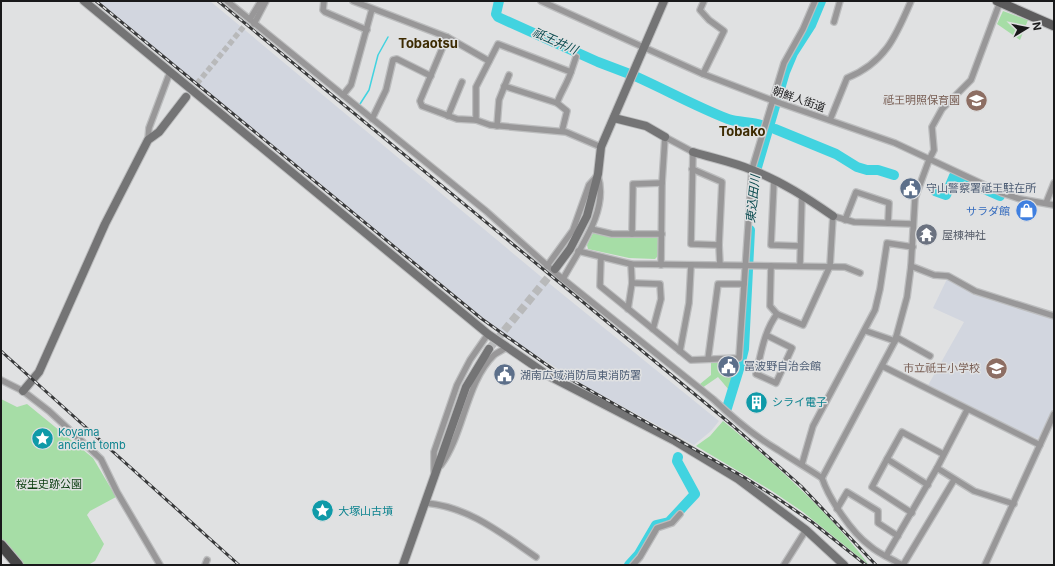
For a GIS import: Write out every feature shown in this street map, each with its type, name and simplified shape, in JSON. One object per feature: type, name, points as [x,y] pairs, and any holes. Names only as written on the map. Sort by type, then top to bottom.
[{"type":"highway","points":[[1,546],[18,565]]},
{"type":"main road","points":[[999,1],[1054,26]]},
{"type":"street","points":[[84,1],[488,334],[549,376],[675,441],[738,479],[806,530],[844,565]]},
{"type":"street","points":[[227,1],[486,211],[547,266],[713,399],[730,415],[778,450],[822,478],[826,492],[837,509],[869,546],[903,565],[954,480]]},
{"type":"street","points":[[252,22],[261,1]]},
{"type":"street","points":[[252,22],[266,1]]},
{"type":"street","points":[[324,1],[323,10],[325,12],[367,30]]},
{"type":"street","points":[[353,1],[447,37],[489,60]]},
{"type":"street","name":"朝鮮人街道","points":[[541,1],[703,74],[776,102],[896,143],[929,160],[1002,193],[1020,199],[1054,205]]},
{"type":"street","points":[[555,269],[570,249],[587,216],[598,174],[601,147],[664,1]]},
{"type":"street","points":[[703,74],[724,31],[709,20],[700,10],[704,1]]},
{"type":"street","points":[[601,257],[600,286],[691,360],[739,358],[752,169],[776,102],[784,63],[803,29],[815,1]]},
{"type":"street","points":[[834,22],[840,1]]},
{"type":"street","points":[[830,120],[847,78],[859,74],[878,60],[895,37],[911,1]]},
{"type":"street","points":[[822,478],[895,339],[907,297],[911,266],[915,198],[934,150],[932,127],[936,118],[953,96],[971,80],[999,1]]},
{"type":"street","points":[[343,95],[351,85],[372,9]]},
{"type":"street","points":[[447,37],[420,101],[422,106],[457,119],[476,120],[497,126],[562,131],[601,147]]},
{"type":"street","points":[[476,120],[476,87],[498,44],[570,72]]},
{"type":"street","points":[[557,103],[560,95],[566,87],[576,57]]},
{"type":"street","points":[[372,119],[386,90],[393,60],[397,59],[431,76]]},
{"type":"street","points":[[23,391],[39,372],[107,219],[148,140],[149,128],[170,72]]},
{"type":"street","points":[[497,126],[499,100],[509,75]]},
{"type":"street","points":[[448,116],[462,82]]},
{"type":"street","points":[[504,86],[557,103],[567,111],[562,131]]},
{"type":"street","points":[[148,140],[159,132],[186,97]]},
{"type":"street","points":[[614,118],[646,126],[692,152],[752,169],[802,195],[833,216],[854,222],[914,224]]},
{"type":"street","points":[[661,265],[662,183],[665,138]]},
{"type":"street","points":[[692,152],[691,244],[719,245]]},
{"type":"street","points":[[692,169],[722,182],[719,245],[720,265]]},
{"type":"street","points":[[547,266],[574,230],[589,185],[598,174]]},
{"type":"street","points":[[563,278],[591,229],[599,205],[602,187],[598,174]]},
{"type":"street","points":[[774,180],[771,245],[800,246]]},
{"type":"street","points":[[632,234],[633,184],[662,183]]},
{"type":"street","points":[[1046,203],[1054,183]]},
{"type":"street","points":[[845,220],[856,192],[889,203],[888,223]]},
{"type":"street","points":[[800,266],[802,195]]},
{"type":"street","points":[[771,266],[770,306],[777,314],[803,325],[830,266],[833,216]]},
{"type":"street","points":[[591,229],[612,234],[662,234]]},
{"type":"street","points":[[802,464],[813,426],[866,331],[875,310],[880,289],[887,243],[912,247]]},
{"type":"street","points":[[578,251],[630,264],[830,266],[844,267],[860,273]]},
{"type":"street","points":[[628,309],[632,283],[630,264]]},
{"type":"street","points":[[680,351],[689,304],[691,265]]},
{"type":"street","points":[[911,266],[934,275],[948,276],[975,291],[1054,316]]},
{"type":"street","points":[[632,283],[660,284],[660,299],[653,329]]},
{"type":"street","points":[[708,359],[718,284],[744,284]]},
{"type":"street","points":[[766,335],[792,348],[776,383],[756,374],[766,335],[771,321],[777,314]]},
{"type":"street","points":[[866,331],[895,339],[930,356]]},
{"type":"street","points":[[434,474],[434,452],[457,385],[470,360],[488,334]]},
{"type":"street","points":[[434,474],[449,455],[474,388],[485,367],[494,355],[507,347]]},
{"type":"street","points":[[403,565],[466,387],[489,349]]},
{"type":"street","points":[[882,366],[967,410],[1040,445]]},
{"type":"street","points":[[1,380],[23,391],[49,411],[101,459],[117,492],[160,565]]},
{"type":"street","points":[[886,556],[937,468],[967,410]]},
{"type":"street","points":[[986,565],[1054,414]]},
{"type":"street","points":[[912,513],[872,486],[902,432],[943,454]]},
{"type":"street","points":[[887,459],[928,484]]},
{"type":"street","points":[[937,468],[954,480],[974,491],[1014,504]]},
{"type":"street","points":[[837,509],[847,492],[878,511],[878,523],[898,536]]},
{"type":"street","points":[[426,503],[441,505],[472,515],[501,532],[536,557]]},
{"type":"street","points":[[633,565],[640,557],[657,528],[672,523],[680,514]]},
{"type":"street","points":[[784,565],[806,530]]},
{"type":"shaded area","points":[[98,1],[210,1],[545,280],[719,421],[711,431],[694,445],[592,390],[521,346],[482,317]]},
{"type":"shaded area","name":"市立祇王小学校","points":[[947,279],[984,297],[1054,319],[1054,407],[1038,439],[1000,423],[927,387],[964,322],[933,308]]},
{"type":"green space","points":[[1003,11],[1028,20],[1020,40],[997,24]]},
{"type":"green space","points":[[597,231],[655,236],[658,238],[658,256],[655,259],[629,258],[588,249],[587,245],[593,233]]},
{"type":"green space","points":[[719,361],[721,374],[734,374],[729,390],[718,377],[702,388],[700,384],[711,375],[711,362]]},
{"type":"green space","name":"桜生史跡公園","points":[[1,399],[17,407],[27,404],[93,458],[116,497],[90,511],[87,515],[104,544],[95,561],[88,565],[25,565],[1,551]]},
{"type":"green space","points":[[723,421],[761,453],[819,507],[837,526],[869,565],[803,512],[772,491],[696,446],[710,436]]},
{"type":"waterway","name":"祇王井川","points":[[499,1],[496,14],[498,17],[598,62],[627,73]]},
{"type":"waterway","name":"東込田川","points":[[753,181],[785,72],[793,53],[811,25],[821,1]]},
{"type":"waterway","points":[[360,104],[369,90],[378,55],[388,37]]},
{"type":"waterway","name":"祇王井川","points":[[637,77],[728,119],[755,123],[764,126]]},
{"type":"waterway","name":"祇王井川","points":[[775,129],[836,154],[857,167],[867,170],[878,170],[894,175]]},
{"type":"waterway","name":"祇王井川","points":[[935,191],[946,195],[954,176],[1000,196]]},
{"type":"waterway","name":"東込田川","points":[[727,408],[744,349],[750,230]]},
{"type":"waterway","name":"東込田川","points":[[629,565],[639,554],[656,525],[669,522],[695,494],[677,461],[678,457]]},
{"type":"tunnel","points":[[186,97],[250,19]]},
{"type":"tunnel","points":[[489,349],[555,269]]},
{"type":"railway","points":[[96,1],[482,319],[554,370],[742,476],[777,498],[812,522],[866,565]]},
{"type":"railway","points":[[218,1],[732,425],[801,486],[876,565]]},
{"type":"railway","points":[[1,351],[239,565]]},
{"type":"place","name":"祗王明照保育園","points":[[976,100]]},
{"type":"place","name":"守山警察署祗王駐在所","points":[[910,188]]},
{"type":"place","name":"サラダ館","points":[[1026,211]]},
{"type":"place","name":"屋棟神社","points":[[926,235]]},
{"type":"place","name":"冨波野自治会館","points":[[729,366]]},
{"type":"place","name":"市立祇王小学校","points":[[996,368]]},
{"type":"place","name":"湖南広域消防局東消防署","points":[[505,375]]},
{"type":"place","name":"シライ電子","points":[[757,402]]},
{"type":"place","name":"Koyama ancient tomb","points":[[42,438]]},
{"type":"place","name":"大塚山古墳","points":[[323,511]]},
{"type":"district","name":"Tobaotsu","points":[[428,43]]},
{"type":"district","name":"Tobako","points":[[742,131]]}]
